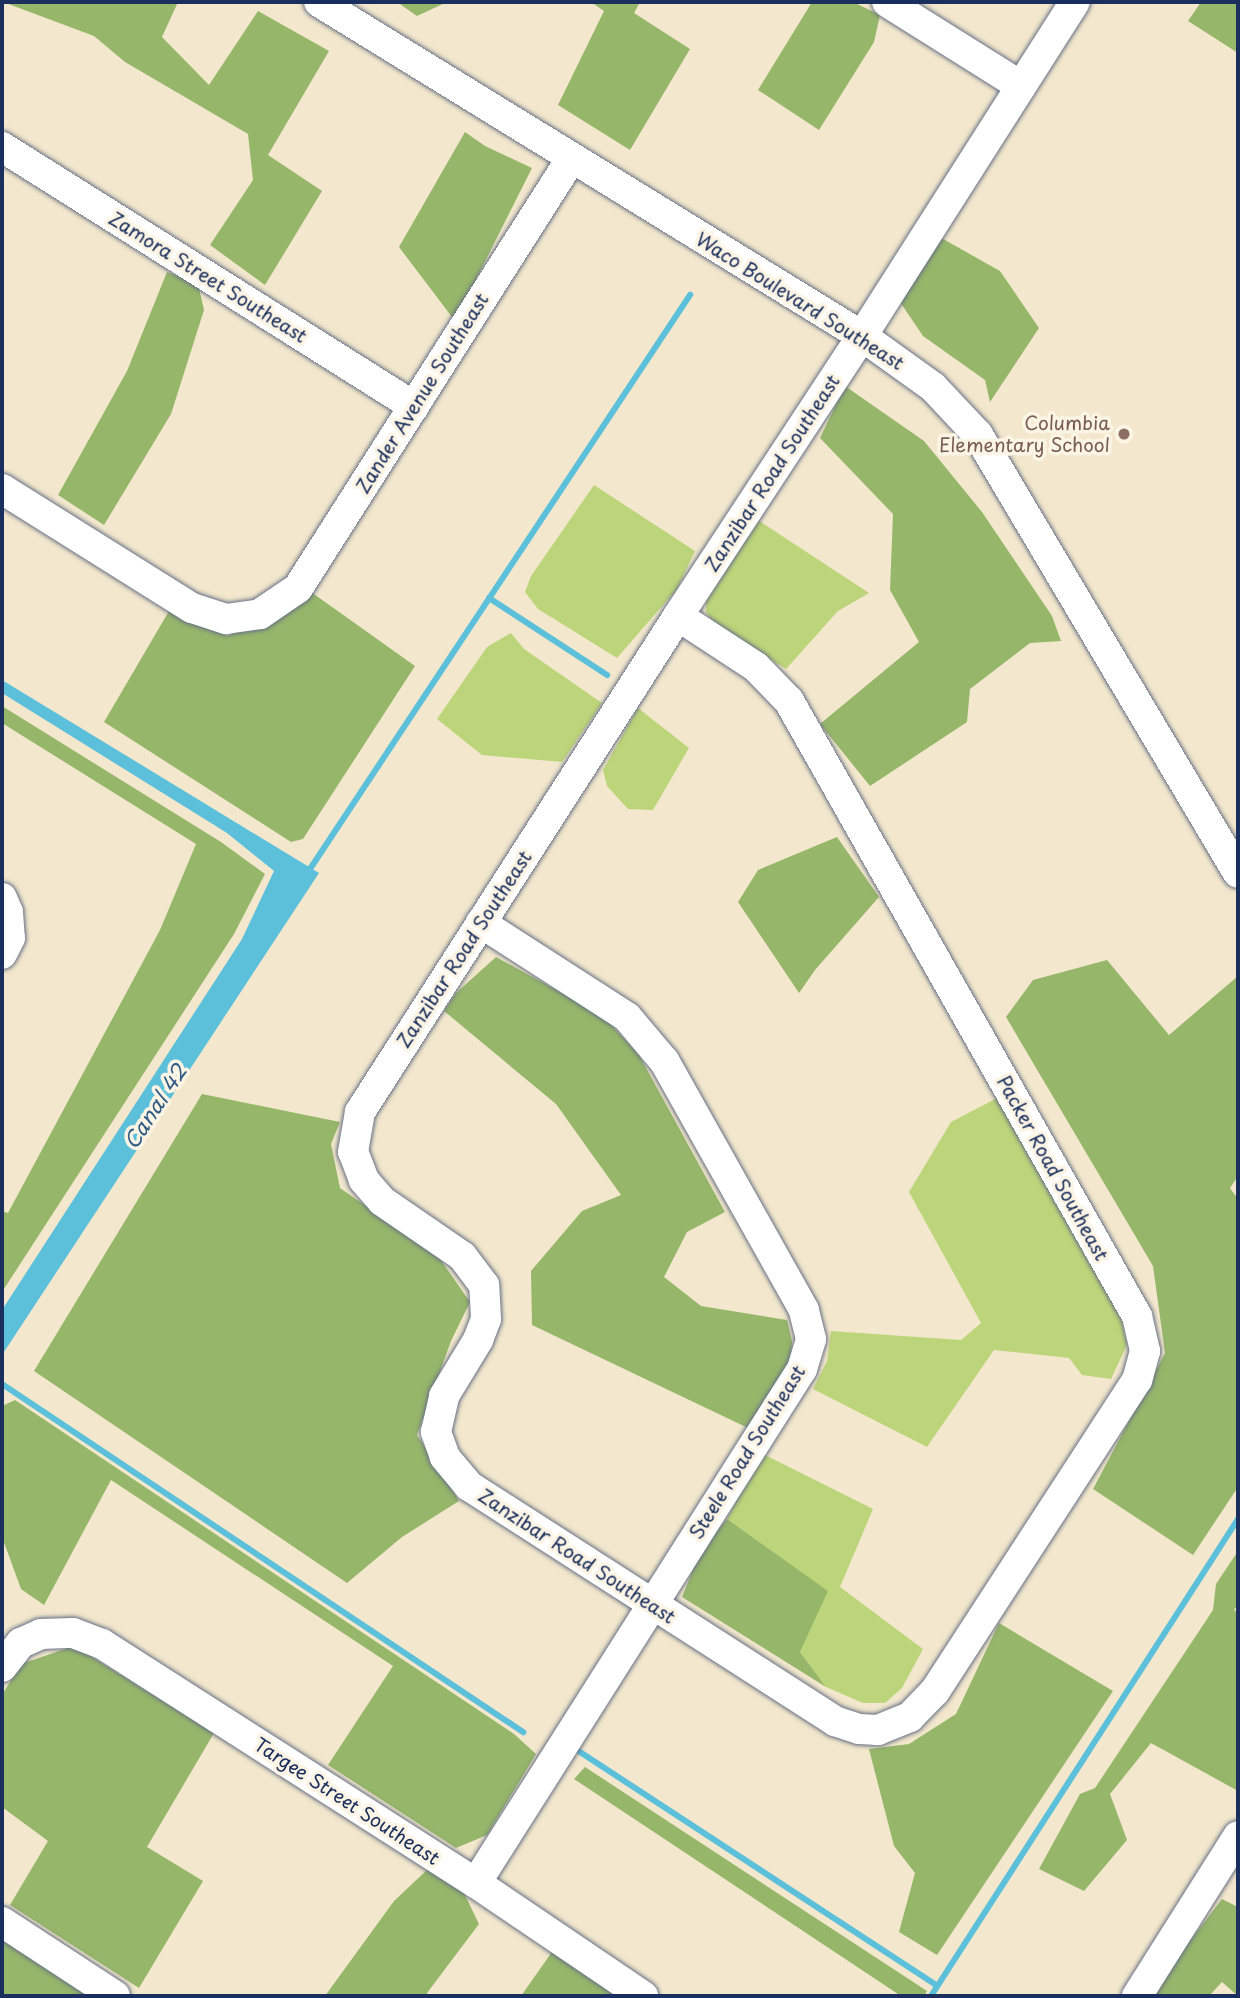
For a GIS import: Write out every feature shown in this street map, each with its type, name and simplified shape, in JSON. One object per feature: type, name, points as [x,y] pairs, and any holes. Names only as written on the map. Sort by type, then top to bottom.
[{"type":"street","name":"Waco Boulevard Southeast","points":[[319,2],[570,159],[862,336],[933,387],[978,435],[1238,873]]},
{"type":"street","points":[[887,2],[1021,86]]},
{"type":"street","name":"Zanzibar Road Southeast","points":[[878,1730],[859,1729],[835,1721],[469,1486],[445,1457],[436,1432],[444,1396],[478,1340],[486,1319],[484,1285],[463,1256],[382,1202],[364,1180],[353,1152],[360,1112],[1075,2]]},
{"type":"street","name":"Zamora Street Southeast","points":[[2,148],[414,407]]},
{"type":"street","name":"Zander Avenue Southeast","points":[[2,489],[192,608],[226,619],[260,614],[298,588],[570,159]]},
{"type":"street","name":"Packer Road Southeast","points":[[678,616],[756,667],[789,701],[1137,1316],[1145,1351],[1137,1380],[936,1691],[910,1717],[878,1730]]},
{"type":"street","points":[[2,954],[9,937],[5,905]]},
{"type":"street","name":"Steele Road Southeast","points":[[476,1883],[650,1604],[802,1369],[811,1339],[804,1310],[664,1061],[627,1017],[481,923]]},
{"type":"street","name":"Targee Street Southeast","points":[[2,1667],[22,1643],[41,1634],[73,1633],[102,1644],[476,1883],[643,1996]]},
{"type":"street","points":[[1137,1996],[1238,1836]]},
{"type":"street","points":[[2,1923],[115,1996]]},
{"type":"green space","points":[[3,2],[178,2],[162,37],[209,85],[258,11],[329,51],[268,155],[322,191],[265,285],[210,245],[253,180],[248,134],[125,62],[94,36]]},
{"type":"green space","points":[[397,2],[447,2],[417,16]]},
{"type":"green space","points":[[591,2],[640,2],[634,13],[690,49],[630,150],[558,105],[604,11]]},
{"type":"green space","points":[[812,2],[853,2],[880,15],[874,42],[819,130],[758,90]]},
{"type":"green space","points":[[1201,2],[1238,2],[1238,53],[1188,21]]},
{"type":"green space","points":[[465,132],[485,146],[532,168],[455,321],[399,247]]},
{"type":"green space","points":[[936,235],[1000,271],[1039,328],[990,402],[985,380],[923,336],[898,299]]},
{"type":"green space","points":[[167,272],[198,284],[204,310],[171,414],[104,525],[58,495],[127,371]]},
{"type":"green space","points":[[845,386],[924,441],[982,512],[1052,616],[1061,641],[1030,643],[970,689],[967,722],[870,786],[820,724],[919,642],[890,590],[893,514],[820,438]]},
{"type":"green space","points":[[594,485],[695,551],[677,589],[617,658],[538,609],[525,592],[531,576]]},
{"type":"green space","points":[[758,520],[869,593],[838,611],[786,669],[715,624],[706,612],[706,589]]},
{"type":"green space","points":[[311,592],[415,666],[303,839],[291,842],[104,722],[169,611],[227,636],[272,621]]},
{"type":"green space","points":[[511,633],[524,649],[602,703],[562,762],[482,755],[437,719],[487,647]]},
{"type":"green space","points":[[2,706],[221,842],[265,874],[234,934],[2,1292],[2,1211],[8,1213],[160,930],[196,844],[2,723]]},
{"type":"green space","points":[[638,708],[689,748],[653,810],[628,809],[607,786],[603,770]]},
{"type":"green space","points":[[837,837],[879,897],[815,970],[799,993],[738,902],[758,870]]},
{"type":"green space","points":[[496,957],[602,1015],[639,1055],[725,1212],[687,1232],[664,1277],[701,1306],[787,1320],[792,1341],[791,1358],[748,1428],[532,1325],[531,1271],[582,1211],[621,1195],[556,1104],[444,1011],[456,993]]},
{"type":"green space","points":[[1107,960],[1169,1035],[1238,976],[1238,1176],[1230,1188],[1238,1199],[1238,1487],[1193,1555],[1093,1489],[1165,1353],[1153,1266],[1006,1017],[1033,980]]},
{"type":"green space","points":[[202,1094],[340,1122],[331,1144],[340,1188],[438,1256],[470,1302],[451,1341],[417,1435],[459,1501],[402,1537],[347,1583],[34,1371]]},
{"type":"green space","points":[[997,1098],[1119,1306],[1127,1345],[1111,1379],[1082,1375],[1069,1358],[994,1350],[927,1447],[813,1389],[827,1361],[831,1331],[961,1340],[981,1323],[909,1192],[951,1122]]},
{"type":"green space","points":[[15,1400],[514,1734],[536,1754],[487,1835],[456,1848],[328,1765],[393,1666],[111,1480],[44,1605],[21,1589],[2,1537],[2,1406]]},
{"type":"green space","points":[[761,1453],[873,1509],[840,1587],[923,1649],[902,1688],[885,1703],[863,1703],[826,1687],[800,1652],[827,1591],[727,1519]]},
{"type":"green space","points":[[727,1519],[828,1591],[800,1652],[826,1687],[682,1597],[701,1550]]},
{"type":"green space","points":[[1238,1551],[1238,1604],[1234,1610],[1238,1613],[1238,1791],[1151,1743],[1110,1794],[1127,1840],[1084,1891],[1039,1869],[1080,1794],[1095,1788],[1213,1610],[1216,1584]]},
{"type":"green space","points":[[999,1623],[1113,1691],[937,1955],[899,1932],[915,1873],[894,1846],[869,1749],[909,1744],[956,1714]]},
{"type":"green space","points":[[74,1646],[214,1733],[147,1847],[203,1881],[139,1988],[10,1905],[48,1841],[2,1807],[2,1695],[21,1664]]},
{"type":"green space","points":[[585,1767],[927,1991],[924,1996],[901,1996],[574,1779]]},
{"type":"green space","points":[[428,1869],[462,1889],[479,1924],[427,1993],[429,1996],[325,1996],[394,1901]]},
{"type":"green space","points":[[1222,1899],[1238,1907],[1238,1996],[1222,1982],[1209,1996],[1148,1996]]},
{"type":"green space","points":[[2,1936],[89,1996],[2,1996]]},
{"type":"green space","points":[[554,1949],[615,1996],[521,1996]]},
{"type":"water","name":"Canal 42","points":[[2,680],[319,873],[2,1355],[2,1310],[242,939],[274,871],[227,833],[2,693]]},
{"type":"waterway","points":[[306,875],[690,295]]},
{"type":"waterway","points":[[489,598],[607,675]]},
{"type":"waterway","points":[[2,1384],[523,1732]]},
{"type":"waterway","points":[[931,1996],[1238,1519]]},
{"type":"waterway","points":[[580,1752],[937,1986]]},
{"type":"place","name":"Columbia Elementary School","points":[[1124,434]]}]
